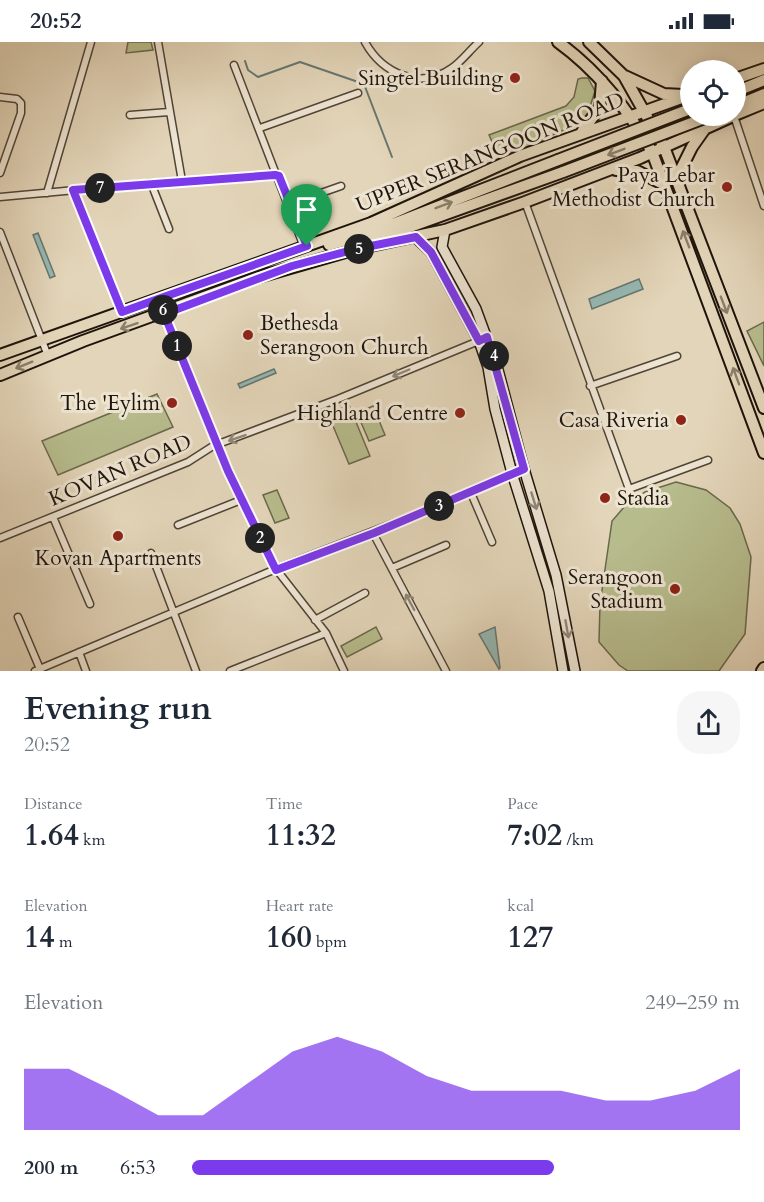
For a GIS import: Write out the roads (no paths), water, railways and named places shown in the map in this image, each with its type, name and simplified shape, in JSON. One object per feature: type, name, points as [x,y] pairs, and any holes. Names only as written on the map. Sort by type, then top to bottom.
[{"type":"main road","points":[[558,42],[602,81],[632,115],[652,152],[764,453]]},
{"type":"main road","points":[[589,42],[624,76],[646,110],[664,147],[764,408]]},
{"type":"main road","points":[[746,75],[764,69]]},
{"type":"main road","points":[[624,76],[664,94],[680,95]]},
{"type":"main road","points":[[746,87],[764,80]]},
{"type":"main road","points":[[581,132],[600,107],[602,81]]},
{"type":"main road","points":[[746,101],[764,94]]},
{"type":"main road","name":"UPPER SERANGOON ROAD","points":[[0,355],[396,213],[520,156],[581,132],[680,98]]},
{"type":"main road","name":"UPPER SERANGOON ROAD","points":[[746,110],[764,103]]},
{"type":"main road","points":[[268,260],[364,235],[680,113]]},
{"type":"main road","points":[[356,249],[370,241],[684,126]]},
{"type":"main road","name":"UPPER SERANGOON ROAD","points":[[0,375],[251,280],[356,249],[446,230],[610,170],[711,126]]},
{"type":"main road","points":[[676,179],[692,147],[705,129]]},
{"type":"main road","points":[[610,170],[637,171],[666,185]]},
{"type":"main road","points":[[446,230],[442,247],[483,339],[556,575],[575,671]]},
{"type":"main road","points":[[416,237],[431,252],[483,339],[495,409],[512,473],[549,591],[563,671]]},
{"type":"main road","points":[[431,252],[434,245],[442,247]]},
{"type":"street","points":[[46,193],[92,42]]},
{"type":"street","points":[[158,42],[182,181]]},
{"type":"street","points":[[365,42],[382,65],[413,79],[426,78],[451,69],[479,42]]},
{"type":"street","points":[[234,65],[305,247]]},
{"type":"street","points":[[260,129],[358,93]]},
{"type":"street","points":[[0,97],[17,99],[21,110],[0,173]]},
{"type":"street","points":[[130,115],[169,112]]},
{"type":"street","points":[[738,126],[762,194],[764,206]]},
{"type":"street","points":[[0,197],[152,183],[277,176]]},
{"type":"street","points":[[152,183],[169,229]]},
{"type":"street","points":[[288,205],[341,186]]},
{"type":"street","points":[[73,190],[122,312]]},
{"type":"street","points":[[525,202],[629,489],[708,460]]},
{"type":"street","points":[[0,232],[48,356]]},
{"type":"street","points":[[158,299],[241,500],[276,570],[326,633],[344,671]]},
{"type":"street","name":"KOVAN ROAD","points":[[0,538],[188,462],[217,445],[338,399],[483,339]]},
{"type":"street","points":[[590,386],[677,356]]},
{"type":"street","points":[[18,617],[37,670],[276,570],[471,493],[524,469]]},
{"type":"street","points":[[471,493],[492,542]]},
{"type":"street","points":[[178,525],[241,500]]},
{"type":"street","points":[[53,517],[90,604]]},
{"type":"street","points":[[374,533],[446,671]]},
{"type":"street","points":[[392,568],[446,545]]},
{"type":"street","points":[[151,553],[196,671]]},
{"type":"street","points":[[315,620],[365,593]]},
{"type":"street","points":[[231,671],[326,633]]},
{"type":"street","points":[[79,652],[86,671]]},
{"type":"water","points":[[38,233],[55,276],[50,278],[33,235]]},
{"type":"water","points":[[639,279],[643,289],[592,309],[589,299]]},
{"type":"water","points":[[274,369],[276,373],[240,388],[238,384]]},
{"type":"water","points":[[495,627],[500,668],[499,669],[479,634]]},
{"type":"waterway","points":[[245,61],[248,70],[258,77],[300,62],[364,84],[392,157]]},
{"type":"place","name":"Singtel Building","points":[[515,78]]},
{"type":"place","name":"Paya Lebar Methodist Church","points":[[727,187]]},
{"type":"place","name":"Bethesda Serangoon Church","points":[[248,335]]},
{"type":"place","name":"The 'Eylim","points":[[172,403]]},
{"type":"place","name":"Highland Centre","points":[[460,413]]},
{"type":"place","name":"Casa Riveria","points":[[681,420]]},
{"type":"place","name":"Stadia","points":[[605,498]]},
{"type":"place","name":"Kovan Apartments","points":[[118,536]]},
{"type":"place","name":"Serangoon Stadium","points":[[675,589]]}]
